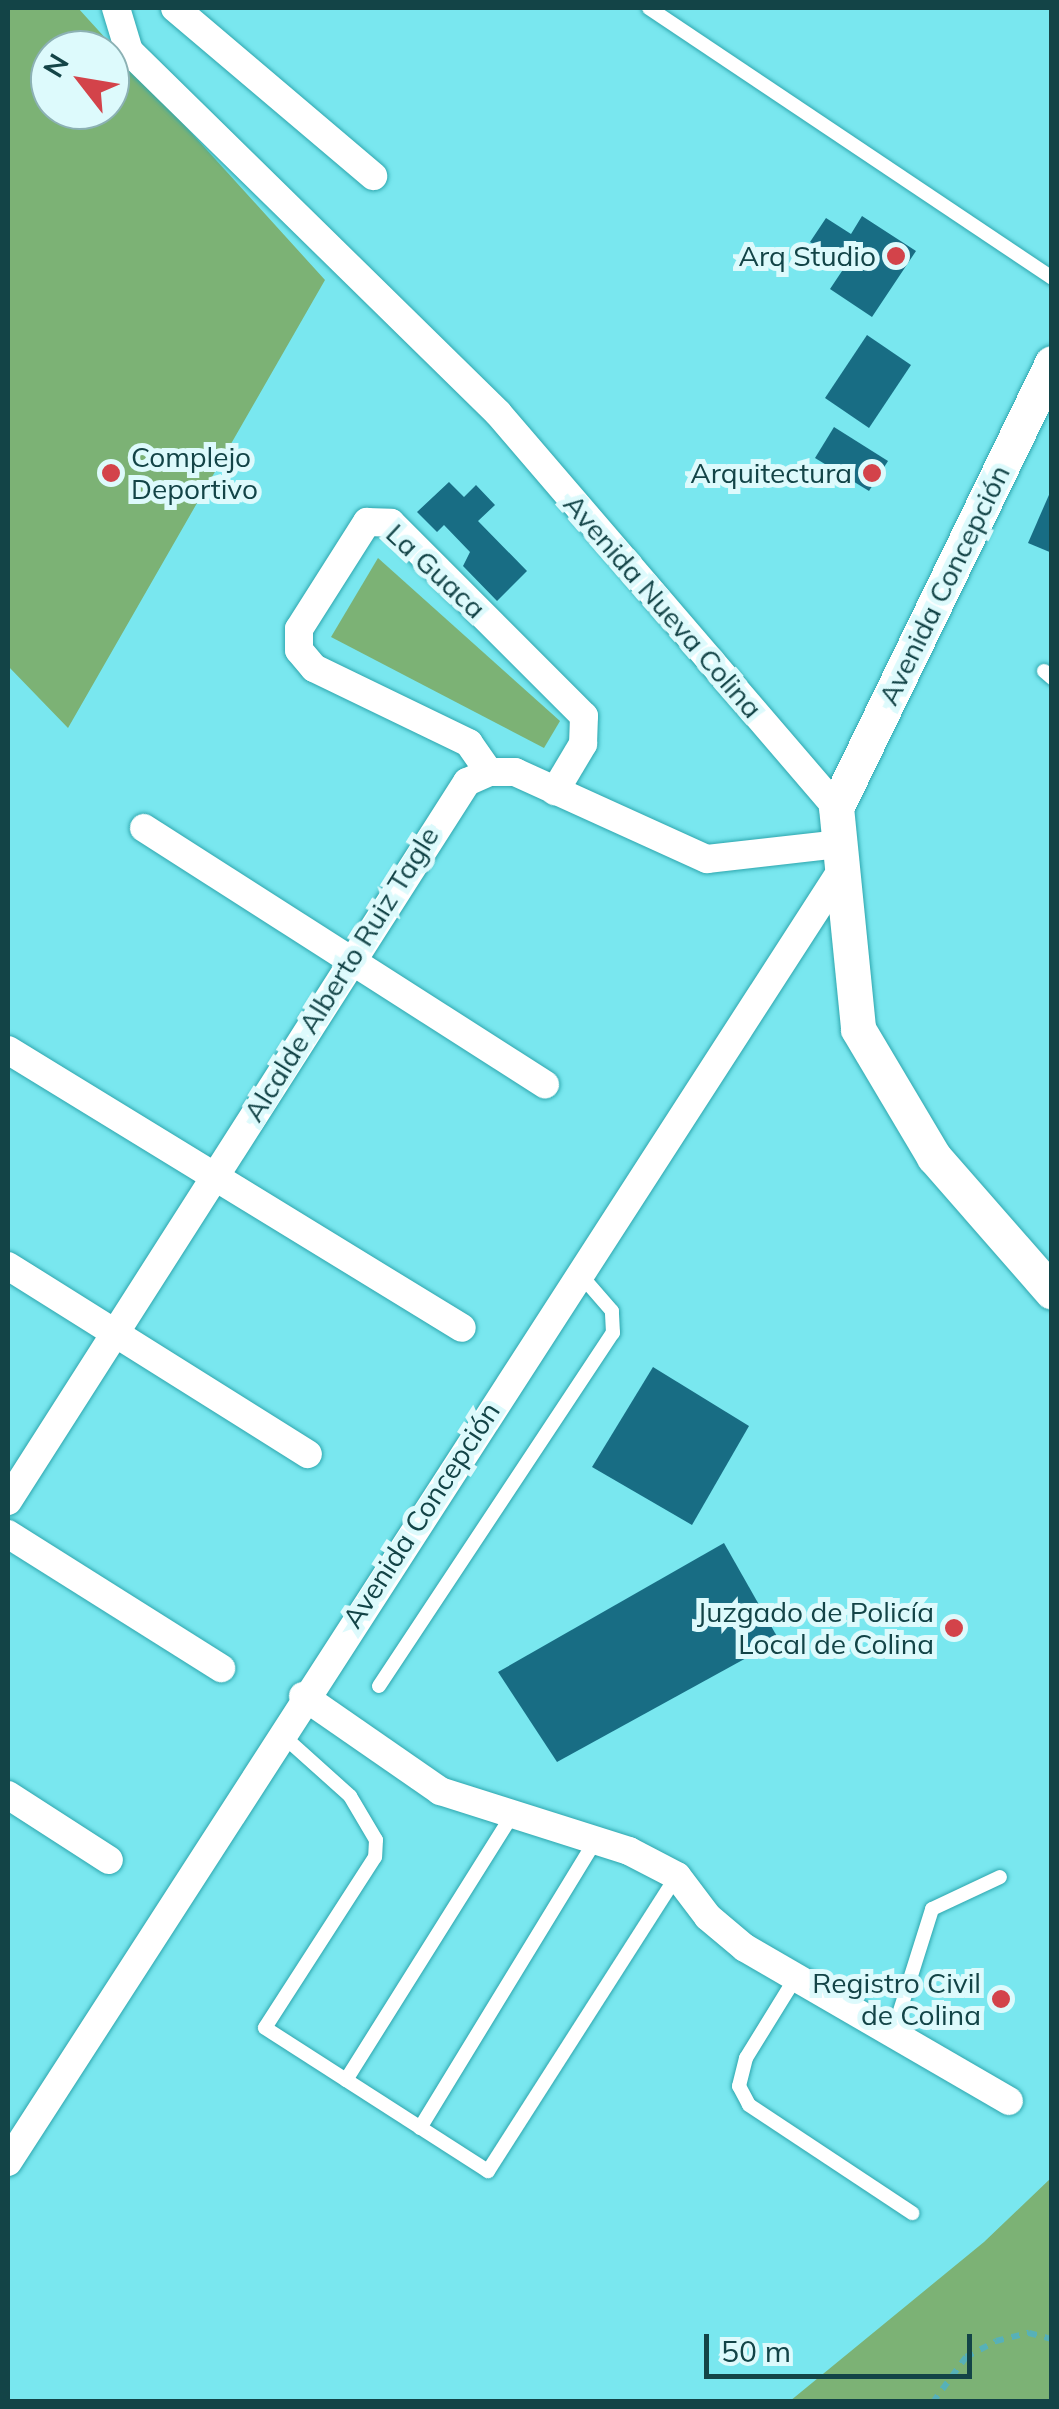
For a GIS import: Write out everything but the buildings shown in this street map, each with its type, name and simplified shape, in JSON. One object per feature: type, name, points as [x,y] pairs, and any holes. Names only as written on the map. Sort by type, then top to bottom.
[{"type":"street","name":"Avenida Nueva Colina","points":[[116,8],[129,51],[498,413],[836,807]]},
{"type":"street","points":[[174,8],[373,176]]},
{"type":"street","name":"Avenida Concepción","points":[[836,807],[1052,363]]},
{"type":"street","name":"La Guaca","points":[[490,772],[469,743],[314,668],[299,650],[299,630],[367,522],[391,523],[577,706],[586,736],[555,791]]},
{"type":"street","points":[[490,772],[515,772],[707,859],[840,857]]},
{"type":"street","name":"Alcalde Alberto Ruiz Tagle","points":[[8,1501],[458,791],[490,772]]},
{"type":"street","points":[[836,807],[858,1028],[934,1157],[1052,1292]]},
{"type":"street","points":[[144,828],[545,1084]]},
{"type":"street","name":"Avenida Concepción","points":[[8,2162],[303,1696],[578,1274],[840,857]]},
{"type":"street","points":[[8,1050],[462,1328]]},
{"type":"street","points":[[8,1266],[308,1454]]},
{"type":"street","points":[[8,1534],[221,1668]]},
{"type":"street","points":[[303,1696],[440,1791],[596,1840],[677,1876],[720,1927],[796,1977],[1009,2100]]},
{"type":"street","points":[[8,1795],[108,1860]]},
{"type":"lane","points":[[649,8],[1052,278]]},
{"type":"lane","points":[[379,1686],[613,1333],[612,1311],[578,1274]]},
{"type":"lane","points":[[280,1733],[350,1796],[376,1840],[375,1857],[265,2028],[488,2171],[677,1876]]},
{"type":"lane","points":[[346,2080],[513,1814]]},
{"type":"lane","points":[[420,2128],[596,1840]]},
{"type":"lane","points":[[893,2033],[932,1909],[1000,1877]]},
{"type":"lane","points":[[796,1977],[746,2058],[739,2086],[748,2105],[912,2214]]},
{"type":"path","points":[[933,2402],[966,2357],[1029,2333],[1052,2339]]},
{"type":"green space","name":"Complejo Deportivo","points":[[8,8],[78,8],[98,30],[30,30],[30,130],[130,130],[130,65],[325,280],[68,728],[8,666]]},
{"type":"green space","points":[[378,558],[560,721],[544,748],[331,637]]},
{"type":"green space","points":[[1051,2178],[1051,2401],[790,2401],[984,2242]]},
{"type":"place","name":"Arq Studio","points":[[896,256]]},
{"type":"place","name":"Complejo Deportivo","points":[[111,473]]},
{"type":"place","name":"Arquitectura","points":[[872,473]]},
{"type":"place","name":"Juzgado de Policía Local de Colina","points":[[954,1628]]},
{"type":"place","name":"Registro Civil de Colina","points":[[1001,1999]]}]
